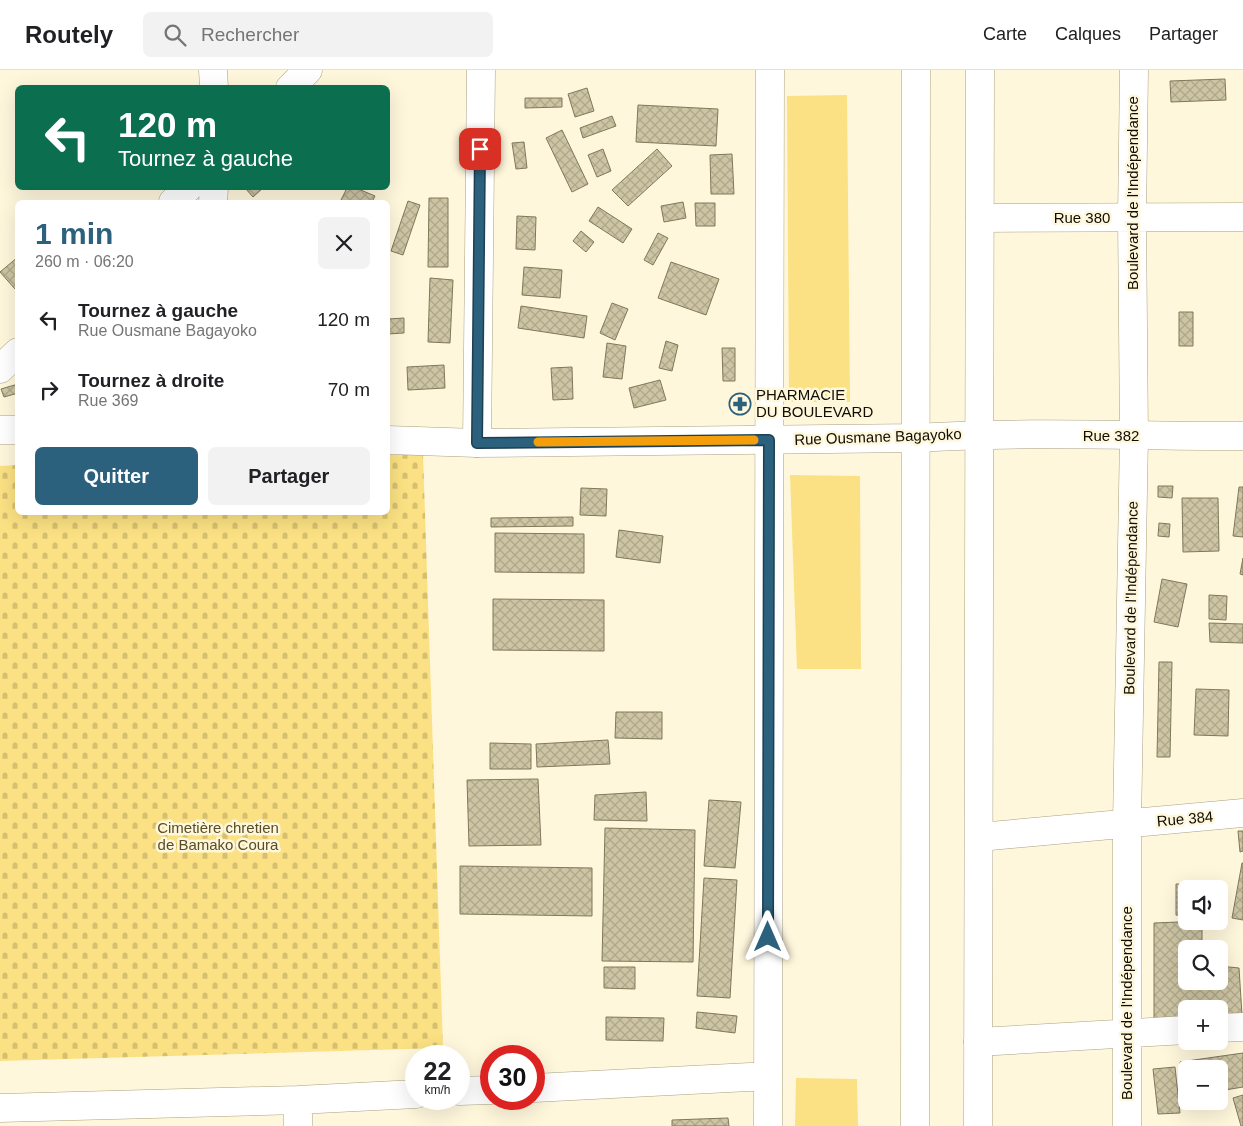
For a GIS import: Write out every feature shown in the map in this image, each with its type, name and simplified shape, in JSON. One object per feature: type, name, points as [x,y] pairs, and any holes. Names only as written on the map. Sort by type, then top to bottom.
[{"type":"main road","points":[[213,70],[214,85]]},
{"type":"main road","points":[[293,85],[308,70]]},
{"type":"main road","points":[[477,443],[481,70]]},
{"type":"main road","points":[[768,1126],[770,70]]},
{"type":"main road","points":[[915,1126],[916,70]]},
{"type":"main road","points":[[978,1126],[980,70]]},
{"type":"main road","name":"Boulevard de l'Indépendance","points":[[1127,1126],[1128,824],[1134,436],[1132,218],[1134,70]]},
{"type":"main road","points":[[175,200],[186,190]]},
{"type":"main road","name":"Rue 380","points":[[980,218],[1243,217]]},
{"type":"main road","points":[[0,369],[15,355]]},
{"type":"main road","points":[[0,430],[15,430]]},
{"type":"main road","name":"Rue Ousmane Bagayoko","points":[[390,440],[477,443],[769,440],[916,438],[979,434]]},
{"type":"main road","name":"Rue 382","points":[[979,434],[1243,436]]},
{"type":"main road","name":"Rue 384","points":[[979,837],[1243,813]]},
{"type":"main road","points":[[1228,1028],[1243,1027]]},
{"type":"main road","points":[[978,1042],[1178,1031]]},
{"type":"main road","points":[[545,1087],[768,1076]]},
{"type":"main road","points":[[0,1108],[298,1113],[405,1096]]},
{"type":"green space","points":[[847,95],[850,402],[789,402],[787,96]]},
{"type":"green space","name":"Cimetière chretien de Bamako Coura","points":[[423,454],[443,1045],[405,1045],[405,1049],[0,1061],[0,466],[15,465],[15,515],[390,515],[390,455]]},
{"type":"green space","points":[[790,475],[860,476],[861,669],[797,669]]},
{"type":"green space","points":[[796,1078],[857,1079],[858,1126],[795,1126]]},
{"type":"building","points":[[1225,79],[1226,100],[1171,102],[1170,81]]},
{"type":"building","points":[[587,88],[594,111],[575,117],[568,94]]},
{"type":"building","points":[[525,98],[562,98],[562,107],[525,108]]},
{"type":"building","points":[[638,105],[718,109],[716,146],[636,142]]},
{"type":"building","points":[[612,116],[616,126],[583,138],[580,128]]},
{"type":"building","points":[[562,130],[588,184],[572,192],[546,138]]},
{"type":"building","points":[[524,142],[527,168],[516,169],[512,143]]},
{"type":"building","points":[[603,149],[611,171],[597,177],[588,155]]},
{"type":"building","points":[[657,149],[672,166],[628,206],[612,190]]},
{"type":"building","points":[[732,154],[734,194],[711,194],[710,155]]},
{"type":"building","points":[[247,190],[261,190],[253,197]]},
{"type":"building","points":[[346,190],[361,190],[375,196],[373,200],[341,200]]},
{"type":"building","points":[[429,198],[448,198],[448,267],[428,267]]},
{"type":"building","points":[[408,201],[420,205],[403,255],[391,251]]},
{"type":"building","points":[[683,202],[686,218],[664,222],[661,206]]},
{"type":"building","points":[[695,203],[715,203],[715,226],[696,226]]},
{"type":"building","points":[[598,207],[632,229],[623,243],[589,221]]},
{"type":"building","points":[[517,216],[536,217],[535,250],[516,249]]},
{"type":"building","points":[[581,231],[594,242],[586,252],[573,241]]},
{"type":"building","points":[[658,233],[668,238],[653,265],[644,260]]},
{"type":"building","points":[[15,260],[15,289],[0,272]]},
{"type":"building","points":[[671,262],[719,279],[706,315],[658,298]]},
{"type":"building","points":[[524,267],[562,270],[560,298],[522,295]]},
{"type":"building","points":[[430,278],[453,280],[450,343],[428,342]]},
{"type":"building","points":[[612,303],[628,309],[615,340],[600,333]]},
{"type":"building","points":[[521,306],[587,316],[584,338],[518,328]]},
{"type":"building","points":[[1179,312],[1193,312],[1193,346],[1179,346]]},
{"type":"building","points":[[404,318],[404,333],[390,334],[390,319]]},
{"type":"building","points":[[666,341],[678,345],[672,371],[659,368]]},
{"type":"building","points":[[607,343],[626,346],[622,379],[603,377]]},
{"type":"building","points":[[722,348],[735,348],[735,381],[723,381]]},
{"type":"building","points":[[444,365],[445,388],[408,390],[407,367]]},
{"type":"building","points":[[572,367],[573,399],[553,400],[551,368]]},
{"type":"building","points":[[660,380],[666,400],[634,408],[629,388]]},
{"type":"building","points":[[15,385],[15,394],[4,397],[1,389]]},
{"type":"building","points":[[1158,486],[1173,486],[1172,498],[1158,497]]},
{"type":"building","points":[[1239,487],[1243,487],[1243,537],[1233,536]]},
{"type":"building","points":[[581,488],[607,489],[606,516],[580,515]]},
{"type":"building","points":[[1182,498],[1218,498],[1219,551],[1183,552]]},
{"type":"building","points":[[573,517],[573,526],[491,527],[491,518]]},
{"type":"building","points":[[1159,523],[1170,524],[1169,537],[1158,536]]},
{"type":"building","points":[[619,530],[663,536],[660,563],[616,557]]},
{"type":"building","points":[[495,533],[584,534],[584,573],[495,572]]},
{"type":"building","points":[[1243,558],[1243,575],[1240,574]]},
{"type":"building","points":[[1162,579],[1187,584],[1178,627],[1154,622]]},
{"type":"building","points":[[1209,595],[1227,596],[1226,620],[1209,619]]},
{"type":"building","points":[[493,599],[604,600],[604,651],[493,650]]},
{"type":"building","points":[[1209,623],[1243,624],[1243,643],[1210,642]]},
{"type":"building","points":[[1159,662],[1172,662],[1170,757],[1157,757]]},
{"type":"building","points":[[1196,689],[1229,690],[1228,736],[1194,735]]},
{"type":"building","points":[[616,712],[662,712],[662,739],[615,738]]},
{"type":"building","points":[[608,740],[610,764],[537,767],[536,744]]},
{"type":"building","points":[[490,743],[531,744],[531,769],[490,769]]},
{"type":"building","points":[[538,779],[541,845],[469,846],[467,780]]},
{"type":"building","points":[[646,792],[647,821],[594,820],[595,795]]},
{"type":"building","points":[[709,800],[741,802],[735,868],[704,866]]},
{"type":"building","points":[[605,828],[695,830],[693,962],[602,961]]},
{"type":"building","points":[[1238,831],[1243,831],[1243,851],[1240,852]]},
{"type":"building","points":[[1243,863],[1243,920],[1232,918]]},
{"type":"building","points":[[460,866],[592,868],[592,916],[460,914]]},
{"type":"building","points":[[704,878],[737,880],[730,998],[697,996]]},
{"type":"building","points":[[1176,884],[1178,884],[1178,915],[1176,915]]},
{"type":"building","points":[[1178,922],[1178,930],[1202,930],[1202,940],[1178,940],[1178,990],[1228,990],[1228,967],[1239,968],[1242,1015],[1228,1016],[1228,1000],[1178,1000],[1178,1017],[1154,1018],[1154,923]]},
{"type":"building","points":[[604,967],[635,967],[635,989],[604,988]]},
{"type":"building","points":[[697,1012],[737,1016],[735,1033],[696,1028]]},
{"type":"building","points":[[606,1017],[664,1018],[663,1041],[606,1040]]},
{"type":"building","points":[[1243,1053],[1243,1087],[1228,1090],[1228,1060],[1194,1060]]},
{"type":"building","points":[[1175,1067],[1178,1110],[1180,1113],[1158,1114],[1153,1069]]},
{"type":"building","points":[[1243,1095],[1243,1126],[1241,1126],[1233,1098]]},
{"type":"building","points":[[728,1118],[729,1126],[672,1126],[672,1120]]},
{"type":"slow traffic","points":[[538,442],[754,440]]},
{"type":"place","name":"PHARMACIE DU BOULEVARD","points":[[740,404]]},
{"type":"route","points":[[480,149],[477,443],[769,440],[768,937]]}]
